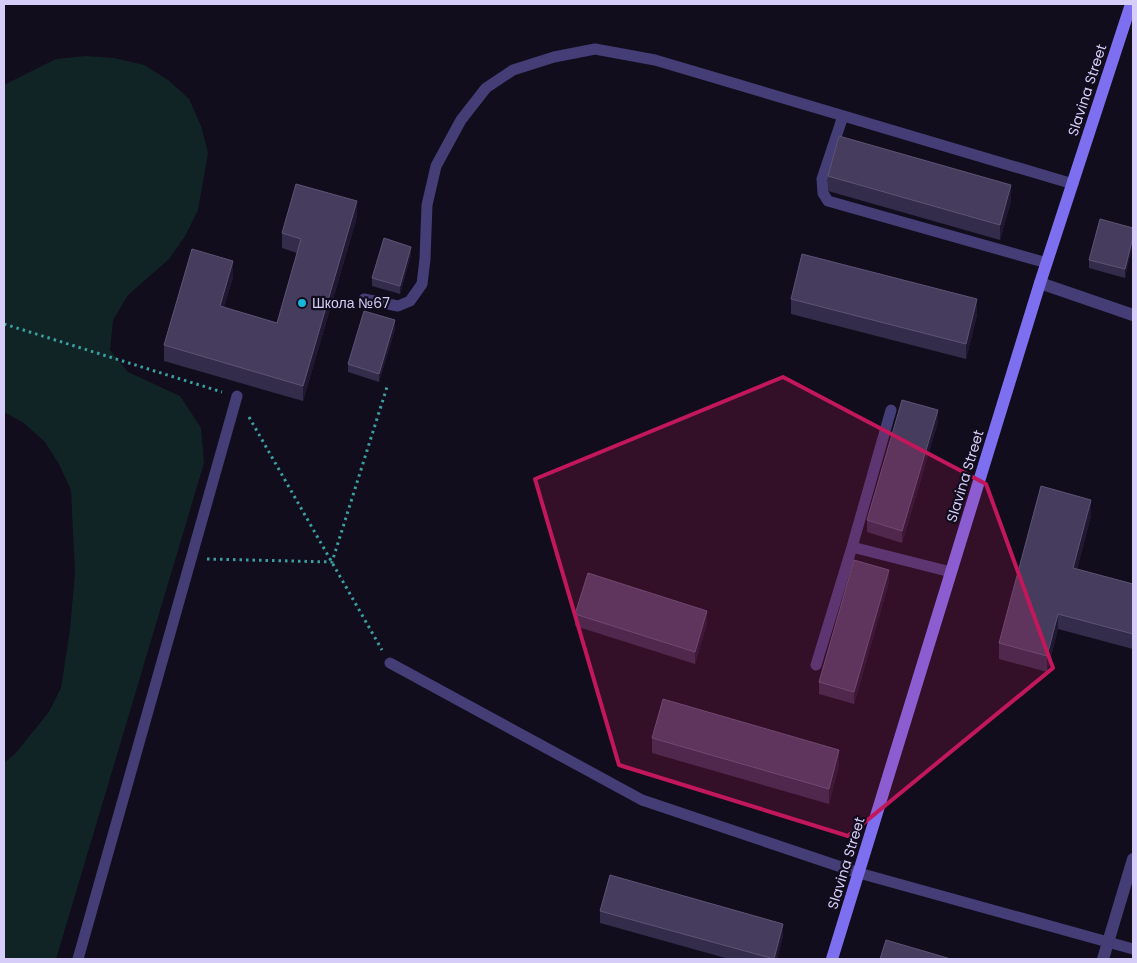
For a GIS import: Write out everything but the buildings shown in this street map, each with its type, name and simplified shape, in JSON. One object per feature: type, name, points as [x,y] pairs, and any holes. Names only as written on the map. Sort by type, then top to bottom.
[{"type":"street","name":"Slavina Street","points":[[832,959],[1040,282],[1131,4]]},
{"type":"street","points":[[1040,282],[1133,315]]},
{"type":"street","points":[[1103,959],[1133,859]]},
{"type":"lane","points":[[364,299],[398,306],[410,301],[422,284],[427,205],[436,166],[461,120],[486,88],[513,70],[554,57],[595,49],[655,60],[1073,184]]},
{"type":"lane","points":[[843,116],[822,179],[823,193],[828,201],[1047,263]]},
{"type":"lane","points":[[78,959],[237,396]]},
{"type":"lane","points":[[816,665],[891,410]]},
{"type":"lane","points":[[852,547],[951,572]]},
{"type":"lane","points":[[390,663],[642,800],[859,873],[1133,949]]},
{"type":"path","points":[[191,558],[332,562],[386,387]]},
{"type":"highlighted area","points":[[783,377],[986,484],[1053,668],[848,836],[619,765],[535,479]]},
{"type":"green space","points":[[86,56],[114,58],[144,65],[168,80],[189,99],[201,126],[208,153],[198,210],[185,236],[169,259],[128,295],[113,320],[110,350],[128,372],[180,396],[201,428],[204,463],[56,959],[4,959],[4,763],[15,754],[49,712],[61,688],[70,630],[75,573],[71,490],[59,464],[45,442],[24,423],[4,412],[4,85],[56,59]]},
{"type":"place","name":"Школа №67","points":[[302,303]]}]
